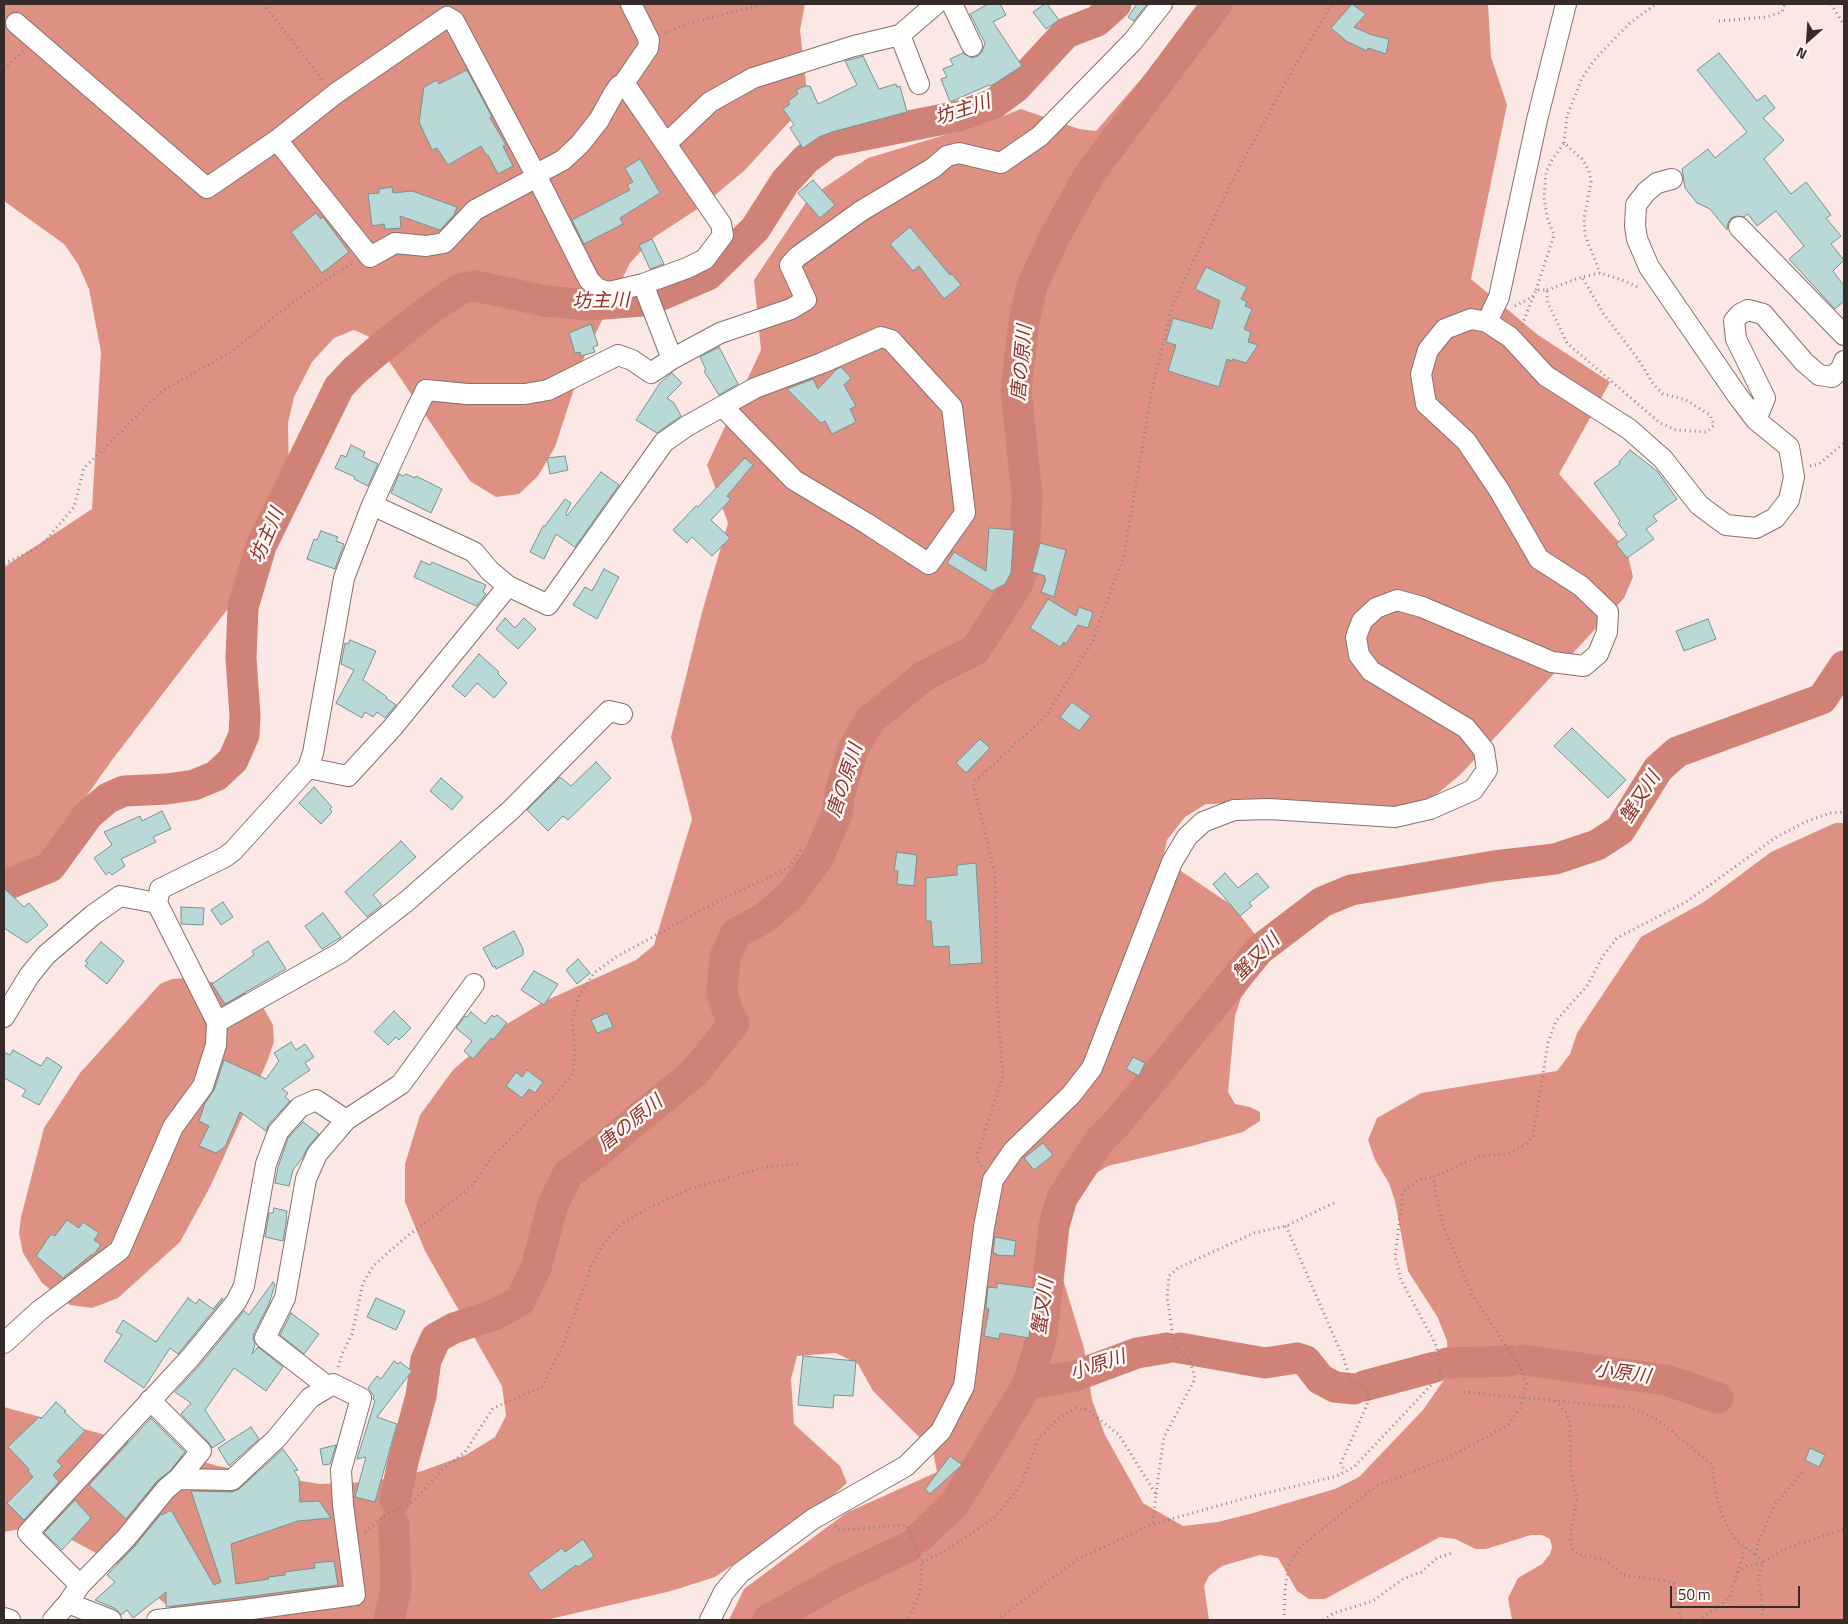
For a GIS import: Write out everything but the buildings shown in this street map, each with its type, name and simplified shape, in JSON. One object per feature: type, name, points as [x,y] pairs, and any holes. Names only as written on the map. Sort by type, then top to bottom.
[{"type":"street","points":[[277,140],[370,257],[395,243],[426,246],[444,243],[475,210],[563,160],[580,144],[599,120],[614,93],[624,83],[648,48],[650,40],[631,4]]},
{"type":"street","points":[[667,143],[710,102],[753,78],[854,46],[900,35],[936,4]]},
{"type":"street","points":[[952,4],[972,46]]},
{"type":"street","points":[[4,1343],[39,1311],[120,1250],[173,1127],[204,1086],[216,1045],[217,1022],[157,903],[160,889],[225,857],[233,851],[308,768],[313,754],[344,578],[372,505],[426,390],[467,394],[525,394],[548,390],[618,355],[632,360],[651,373],[720,333],[791,309],[806,300],[790,265],[796,257],[861,211],[933,168],[948,156],[959,153],[1000,163],[1040,136],[1133,41],[1162,4]]},
{"type":"street","points":[[1487,322],[1499,297],[1537,120],[1566,4]]},
{"type":"street","points":[[16,23],[207,188],[277,140],[335,94],[447,17],[454,21],[589,280],[598,289],[609,292],[643,284],[706,259],[723,235],[721,224],[624,83]]},
{"type":"street","points":[[900,35],[919,84]]},
{"type":"street","points":[[710,1620],[724,1592],[740,1573],[822,1514],[906,1466],[941,1431],[964,1386],[984,1227],[993,1180],[1013,1151],[1071,1095],[1092,1068],[1172,862],[1187,837],[1203,822],[1234,810],[1269,809],[1395,817],[1430,809],[1473,790],[1487,770],[1484,750],[1466,728],[1371,670],[1359,655],[1356,637],[1362,621],[1376,608],[1397,600],[1422,607],[1552,662],[1584,666],[1598,654],[1607,632],[1608,612],[1580,586],[1539,559],[1499,490],[1466,441],[1426,404],[1421,374],[1428,350],[1445,329],[1471,319],[1487,322],[1515,342],[1546,376],[1629,429],[1663,460],[1699,505],[1726,525],[1756,528],[1774,518],[1789,500],[1794,477],[1789,447],[1756,420],[1737,395],[1649,267],[1637,239],[1635,226],[1636,206],[1646,192],[1657,183],[1672,179]]},
{"type":"street","points":[[1739,227],[1844,335]]},
{"type":"street","points":[[643,284],[672,360]]},
{"type":"street","points":[[1756,420],[1765,398],[1736,339],[1734,321],[1740,314],[1748,310],[1763,314],[1804,362],[1819,375],[1832,378],[1841,370],[1844,361]]},
{"type":"street","points":[[372,505],[474,552],[490,571],[508,586],[548,605],[664,442],[687,426],[755,388],[822,363],[881,337],[890,340],[952,407],[965,513],[930,564],[794,480],[723,407]]},
{"type":"street","points":[[308,768],[348,776],[393,727],[508,586]]},
{"type":"street","points":[[217,1022],[324,963],[355,942],[407,902],[511,810],[609,711],[622,714]]},
{"type":"street","points":[[4,1017],[29,976],[46,955],[93,915],[120,896],[157,903]]},
{"type":"street","points":[[157,1620],[355,1595],[350,1546],[343,1505],[341,1470],[361,1398],[331,1385],[265,1338],[285,1298],[306,1179],[317,1154],[346,1120],[401,1084],[474,984]]},
{"type":"street","points":[[80,1585],[28,1533],[190,1358],[236,1302],[244,1286],[266,1164],[278,1132],[300,1107],[316,1100],[346,1120]]},
{"type":"street","points":[[178,1479],[232,1480],[276,1439],[310,1398],[331,1385]]},
{"type":"street","points":[[53,1620],[80,1585],[126,1538],[166,1489],[178,1479],[202,1451],[150,1400]]},
{"type":"street","points":[[68,1603],[111,1620]]},
{"type":"street","points":[[4,1618],[10,1620]]},
{"type":"path","points":[[263,4],[335,94]]},
{"type":"path","points":[[650,40],[690,23],[765,4]]},
{"type":"path","points":[[993,1180],[976,1159],[1003,1075],[997,1003],[995,874],[973,783],[1046,716],[1093,640],[1124,554],[1152,390],[1172,306],[1229,187],[1293,69],[1332,4]]},
{"type":"path","points":[[1515,342],[1536,290],[1554,235],[1547,217],[1544,198],[1546,172],[1564,144],[1568,116],[1582,78],[1596,58],[1630,22],[1656,4]]},
{"type":"path","points":[[1719,21],[1766,18],[1782,12],[1785,4]]},
{"type":"path","points":[[1831,4],[1844,25]]},
{"type":"path","points":[[4,69],[35,40]]},
{"type":"path","points":[[1564,144],[1582,159],[1589,171],[1591,182],[1584,218],[1585,235],[1600,273]]},
{"type":"path","points":[[4,564],[41,546],[74,507],[84,468],[162,391],[233,351],[286,308],[349,264],[370,257]]},
{"type":"path","points":[[1536,290],[1546,290],[1582,277],[1600,273],[1641,289]]},
{"type":"path","points":[[1546,290],[1547,301],[1567,343],[1660,423],[1676,430],[1708,432],[1714,425],[1710,415],[1686,400],[1663,394],[1654,385],[1638,359],[1603,313],[1582,277]]},
{"type":"path","points":[[1793,470],[1819,464],[1844,443]]},
{"type":"path","points":[[998,1620],[1078,1559],[1152,1524],[1246,1498],[1337,1476],[1354,1467],[1441,1373],[1435,1344],[1401,1280],[1395,1256],[1403,1192],[1418,1180],[1433,1177],[1479,1156],[1508,1154],[1525,1144],[1533,1136],[1548,1043],[1556,1021],[1586,986],[1603,956],[1617,938],[1686,902],[1775,838],[1805,822],[1830,813],[1844,812]]},
{"type":"path","points":[[331,1385],[342,1354],[352,1334],[363,1283],[374,1265],[405,1238],[472,1186],[492,1157],[556,1094],[573,1074],[575,1047],[572,1022],[579,996],[594,973],[616,958],[726,897],[790,868],[801,850]]},
{"type":"path","points":[[350,1546],[382,1517],[413,1502],[442,1470],[465,1452],[493,1408],[542,1387],[564,1343],[591,1266],[604,1243],[622,1224],[690,1189],[765,1167],[799,1164]]},
{"type":"path","points":[[1284,1620],[1285,1589],[1289,1564],[1301,1546],[1376,1486],[1448,1458],[1508,1425],[1520,1408],[1526,1384],[1520,1369],[1472,1294],[1443,1225],[1433,1177]]},
{"type":"path","points":[[1152,1524],[1164,1437],[1195,1379],[1190,1360],[1174,1344],[1167,1297],[1169,1276],[1178,1268],[1254,1233],[1286,1226],[1336,1202]]},
{"type":"path","points":[[1286,1226],[1343,1357],[1350,1378],[1369,1392],[1367,1405],[1341,1463],[1344,1472]]},
{"type":"path","points":[[1464,1392],[1631,1408],[1653,1417],[1712,1465],[1716,1495],[1723,1518],[1736,1540],[1756,1555],[1763,1563]]},
{"type":"path","points":[[1555,1400],[1566,1413],[1570,1423],[1571,1477],[1577,1498],[1570,1538],[1573,1549],[1577,1554],[1606,1560],[1623,1575],[1667,1581],[1674,1584],[1681,1620]]},
{"type":"path","points":[[922,1562],[944,1552],[995,1517],[1021,1486],[1038,1439],[1060,1417],[1076,1408],[1088,1410],[1119,1434],[1156,1494]]},
{"type":"path","points":[[1756,1555],[1758,1543],[1774,1506],[1804,1470]]},
{"type":"path","points":[[822,1514],[840,1530],[906,1525],[922,1562],[920,1592],[908,1620]]},
{"type":"path","points":[[1737,1572],[1748,1566],[1763,1563],[1786,1548],[1844,1529]]},
{"type":"path","points":[[1698,1620],[1724,1604],[1730,1596],[1746,1548]]},
{"type":"path","points":[[1323,1620],[1334,1613],[1373,1601],[1403,1579],[1421,1572],[1437,1558],[1452,1553]]},
{"type":"path","points":[[1761,1620],[1763,1610],[1759,1574],[1763,1563]]},
{"type":"shaded area","points":[[4,4],[805,4],[800,30],[807,92],[800,110],[745,170],[702,206],[653,238],[630,263],[585,355],[555,447],[538,476],[519,494],[496,497],[470,481],[374,339],[354,330],[334,338],[312,362],[294,397],[288,423],[289,474],[285,499],[265,546],[230,606],[112,760],[4,913],[4,567],[92,509],[101,352],[89,289],[78,264],[64,244],[4,201]]},
{"type":"shaded area","points":[[1200,4],[1488,4],[1491,57],[1507,105],[1471,279],[1538,335],[1610,382],[1559,474],[1627,551],[1633,577],[1624,598],[1461,774],[1430,800],[1406,809],[1255,803],[1206,804],[1185,817],[1167,840],[1163,859],[1233,906],[1268,951],[1265,964],[1241,998],[1235,1016],[1228,1092],[1235,1104],[1250,1107],[1260,1112],[1260,1121],[1243,1132],[1108,1166],[1073,1187],[1067,1198],[1061,1273],[1084,1348],[1092,1400],[1105,1435],[1143,1503],[1183,1526],[1218,1522],[1253,1513],[1335,1489],[1359,1477],[1423,1410],[1448,1374],[1447,1341],[1438,1318],[1408,1271],[1395,1201],[1389,1183],[1375,1160],[1368,1140],[1377,1118],[1421,1093],[1557,1071],[1570,1054],[1577,1033],[1641,937],[1704,902],[1771,852],[1835,823],[1844,823],[1844,1620],[1512,1620],[1508,1598],[1518,1578],[1542,1564],[1550,1554],[1552,1547],[1550,1539],[1542,1535],[1531,1535],[1486,1549],[1476,1549],[1455,1539],[1440,1537],[1325,1599],[1309,1599],[1297,1591],[1278,1558],[1260,1555],[1222,1566],[1209,1576],[1204,1586],[1209,1620],[729,1620],[744,1589],[846,1513],[937,1472],[933,1451],[873,1391],[858,1364],[836,1353],[797,1356],[791,1379],[794,1424],[840,1466],[847,1483],[829,1499],[715,1577],[671,1591],[546,1620],[184,1620],[125,1569],[72,1540],[31,1527],[4,1532],[4,1407],[218,1466],[319,1484],[370,1482],[422,1471],[466,1455],[495,1437],[506,1416],[502,1386],[425,1251],[405,1202],[405,1164],[420,1115],[453,1070],[502,1027],[545,1001],[636,960],[654,945],[692,819],[671,737],[702,612],[728,523],[707,465],[761,350],[754,280],[809,198],[868,158],[988,122],[1021,109],[1079,129],[1096,131],[1195,17]]},
{"type":"shaded area","points":[[189,978],[222,984],[246,993],[264,1009],[273,1025],[274,1042],[267,1062],[210,1187],[180,1242],[118,1298],[92,1308],[70,1305],[42,1283],[23,1253],[19,1233],[21,1217],[44,1128],[80,1073],[160,984],[172,979]]},
{"type":"waterway","name":"坊主川","points":[[659,296],[708,275],[755,229],[785,182],[806,159],[829,142],[959,116],[993,104],[1015,88],[1066,33],[1097,21],[1116,4]]},
{"type":"waterway","name":"唐の原川","points":[[395,1500],[421,1396],[426,1360],[436,1338],[454,1328],[494,1315],[520,1301],[536,1268],[553,1204],[568,1174],[601,1150],[694,1073],[734,1023],[722,993],[725,957],[736,933],[763,919],[792,894],[818,858],[837,814],[840,793],[853,749],[870,720],[924,676],[975,650],[1017,585],[1024,564],[1027,496],[1016,390],[1024,321],[1032,286],[1055,236],[1089,175],[1217,4]]},
{"type":"waterway","name":"坊主川","points":[[4,886],[50,867],[88,815],[108,798],[124,791],[167,789],[194,785],[216,776],[233,760],[244,735],[245,716],[241,658],[243,607],[261,546],[339,387],[354,371],[429,310],[461,288],[476,286],[545,301],[591,305],[642,301]]},
{"type":"waterway","name":"蟹又川","points":[[920,1537],[955,1503],[1028,1384],[1042,1335],[1054,1226],[1062,1198],[1100,1140],[1117,1123],[1259,950],[1322,902],[1351,890],[1494,866],[1555,859],[1597,845],[1620,830],[1658,769],[1677,752],[1822,699],[1844,666]]},
{"type":"waterway","name":"小原川","points":[[1028,1384],[1075,1376],[1137,1353],[1167,1348]]},
{"type":"waterway","name":"小原川","points":[[1180,1348],[1265,1363],[1297,1358],[1306,1361],[1320,1379],[1335,1387],[1354,1389]]},
{"type":"waterway","name":"小原川","points":[[1524,1360],[1666,1380],[1718,1398]]},
{"type":"waterway","name":"小原川","points":[[1447,1363],[1509,1361]]},
{"type":"waterway","name":"小原川","points":[[1364,1386],[1435,1367]]},
{"type":"waterway","name":"唐の原川","points":[[389,1620],[396,1588],[394,1525]]},
{"type":"waterway","name":"蟹又川","points":[[768,1620],[837,1581],[908,1547]]}]
